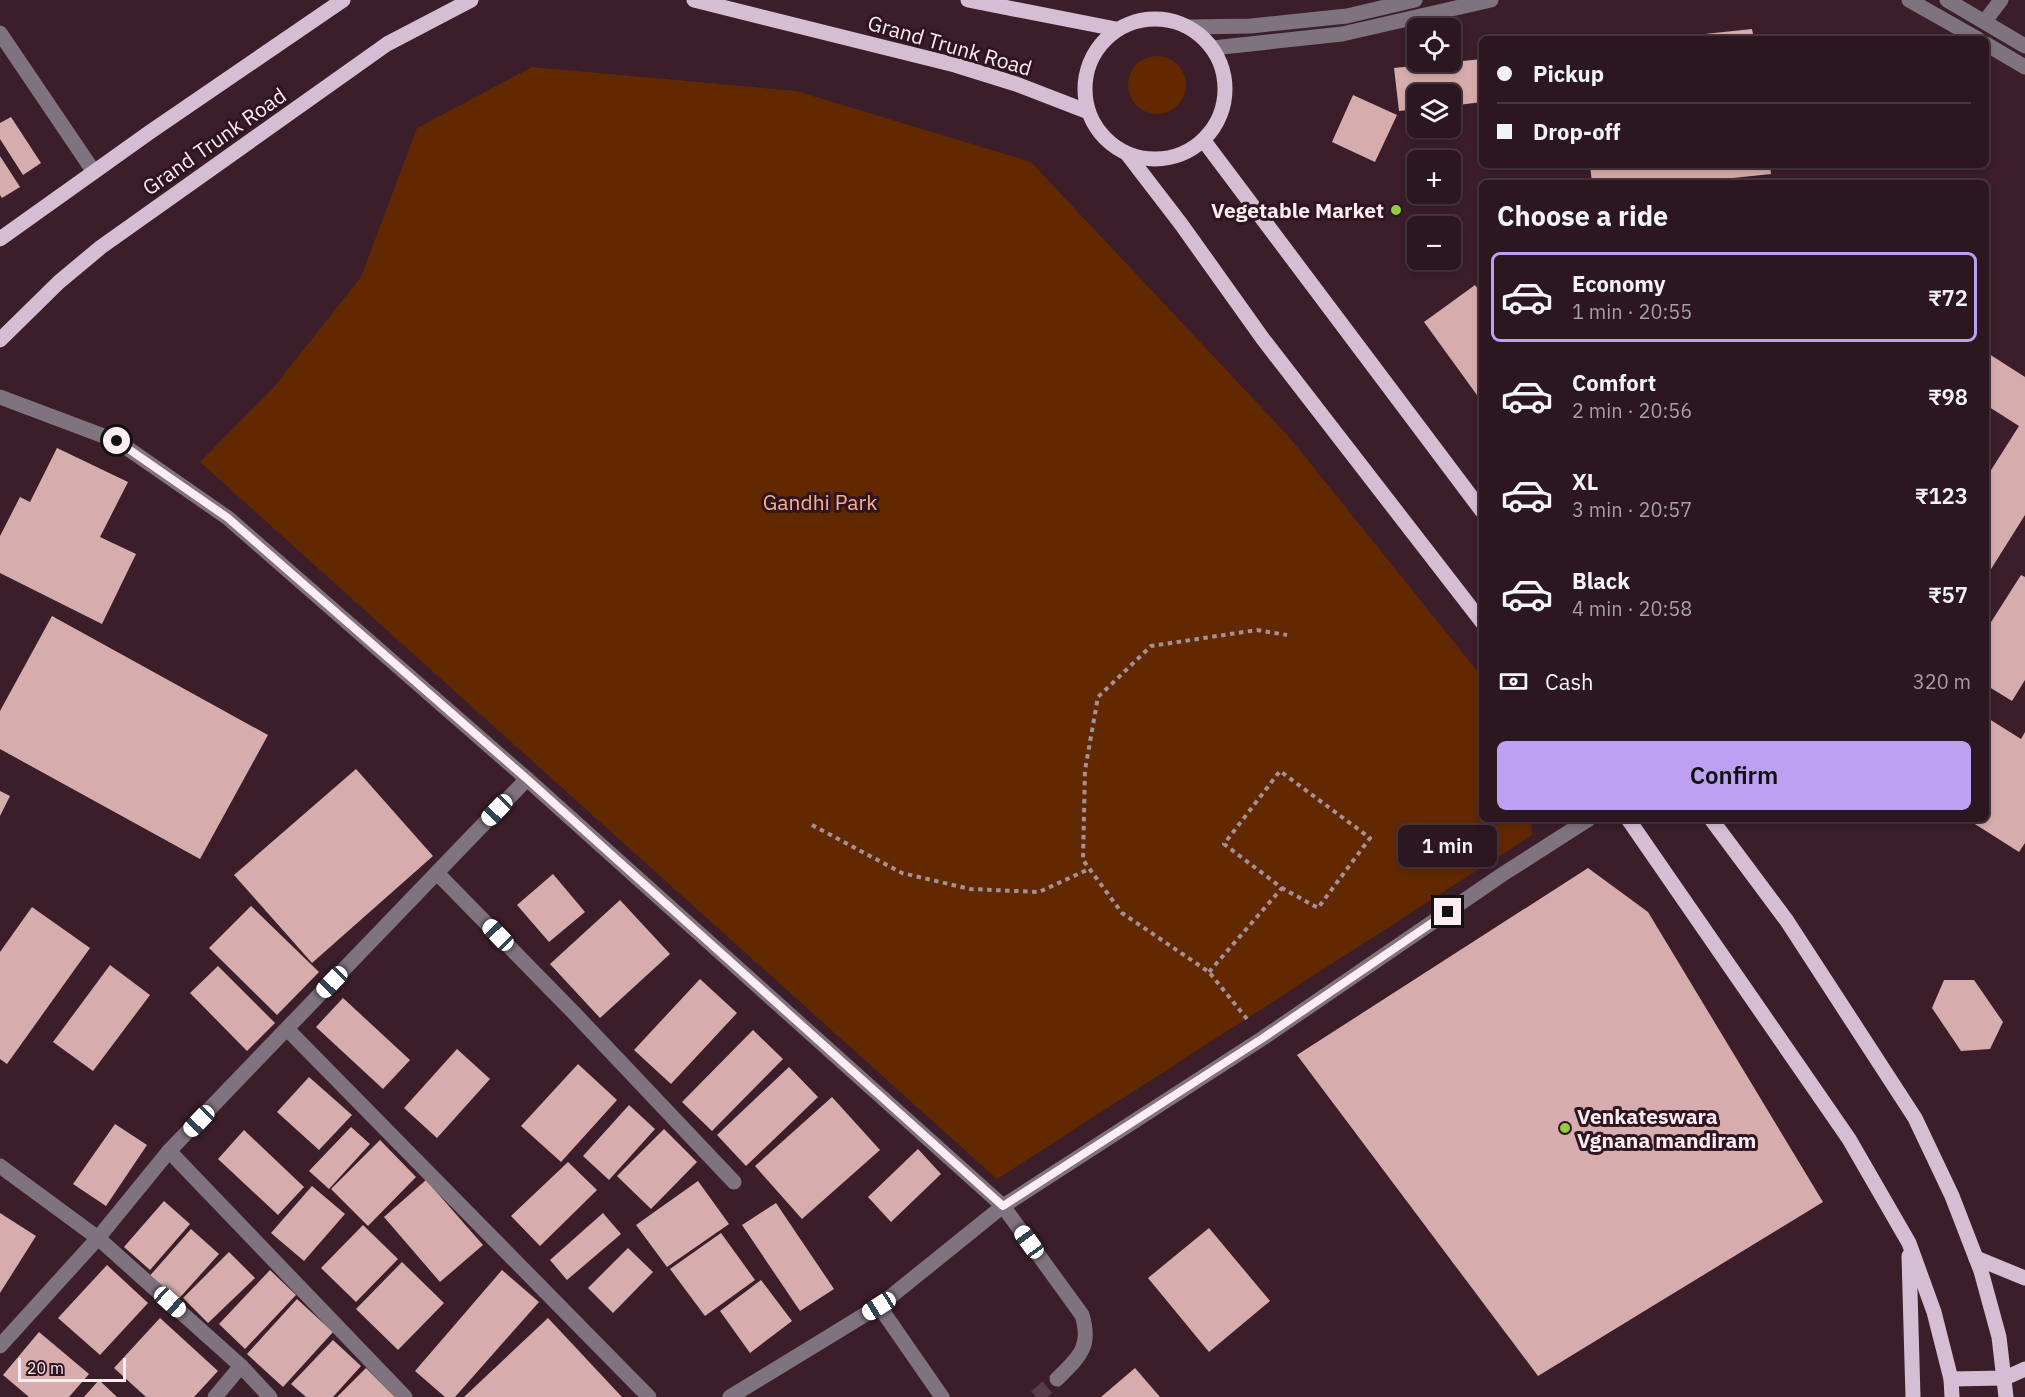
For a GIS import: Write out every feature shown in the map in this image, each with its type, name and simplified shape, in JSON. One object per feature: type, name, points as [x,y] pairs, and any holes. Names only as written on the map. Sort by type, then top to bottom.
[{"type":"main road","name":"Grand Trunk Road","points":[[0,239],[343,0]]},
{"type":"main road","name":"Grand Trunk Road","points":[[0,340],[59,282],[101,247],[387,44],[471,0]]},
{"type":"main road","name":"Grand Trunk Road","points":[[694,0],[955,65],[1016,84],[1086,111]]},
{"type":"main road","points":[[968,0],[1116,29]]},
{"type":"main road","points":[[1140,19],[1167,19],[1189,27],[1213,48],[1224,70],[1226,97],[1219,118],[1204,141],[1179,156],[1152,160],[1128,155],[1104,140],[1086,111],[1083,80],[1095,49],[1116,29],[1140,19]]},
{"type":"main road","points":[[1204,141],[1479,507]]},
{"type":"main road","points":[[1128,155],[1181,224],[1263,339],[1479,618]]},
{"type":"main road","points":[[1630,822],[1849,1138],[1909,1243],[1934,1312],[1951,1379],[1952,1397]]},
{"type":"main road","points":[[1713,822],[1787,921],[1915,1118],[1952,1196],[1981,1271],[1999,1337],[2006,1397]]},
{"type":"main road","points":[[1909,1243],[1913,1397]]},
{"type":"main road","points":[[1976,1258],[2025,1278]]},
{"type":"main road","points":[[1951,1379],[2005,1378],[2025,1369]]},
{"type":"street","points":[[1189,27],[1251,26],[1347,16],[1415,0]]},
{"type":"street","points":[[1213,48],[1342,34],[1491,0]]},
{"type":"street","points":[[1909,0],[1973,36]]},
{"type":"street","points":[[1947,0],[2025,46]]},
{"type":"street","points":[[1985,21],[2001,0]]},
{"type":"street","points":[[0,33],[94,172]]},
{"type":"street","points":[[1989,46],[2025,67]]},
{"type":"street","points":[[0,397],[117,441],[228,518],[527,779],[1003,1206],[1082,1315],[1087,1331],[1085,1344],[1078,1358],[1057,1379]]},
{"type":"street","points":[[0,1346],[98,1238],[169,1151],[527,779]]},
{"type":"street","points":[[730,1397],[879,1306],[1003,1206],[1263,1038],[1503,874],[1584,822]]},
{"type":"street","points":[[437,873],[734,1182]]},
{"type":"street","points":[[287,1029],[650,1397]]},
{"type":"street","points":[[169,1151],[405,1397]]},
{"type":"street","points":[[0,1166],[98,1238],[241,1366],[270,1397]]},
{"type":"street","points":[[879,1306],[942,1397]]},
{"type":"street","points":[[215,1397],[241,1366]]},
{"type":"path","points":[[1263,1038],[1209,972],[1122,913],[1083,860],[1085,770],[1098,697],[1150,646],[1257,630],[1287,635]]},
{"type":"path","points":[[1280,771],[1370,838],[1318,908],[1282,888],[1224,844],[1280,771]]},
{"type":"path","points":[[812,825],[902,873],[970,889],[1039,892],[1089,869]]},
{"type":"path","points":[[1209,972],[1282,888]]},
{"type":"green space","points":[[1157,56],[1173,61],[1181,69],[1186,85],[1181,101],[1173,109],[1157,114],[1141,109],[1133,101],[1128,85],[1133,69],[1141,61]]},
{"type":"green space","name":"Gandhi Park","points":[[532,67],[796,91],[1031,162],[1290,438],[1479,673],[1479,822],[1531,822],[1532,835],[997,1179],[200,462],[274,387],[361,277],[417,128]]},
{"type":"building","points":[[1752,29],[1753,36],[1686,36]]},
{"type":"building","points":[[1479,59],[1479,102],[1461,105],[1461,84],[1407,84],[1407,110],[1399,111],[1394,68],[1407,67],[1407,72],[1461,72],[1461,61]]},
{"type":"building","points":[[1353,95],[1397,115],[1375,162],[1332,142]]},
{"type":"building","points":[[11,117],[41,163],[23,175],[0,139],[0,123]]},
{"type":"building","points":[[0,156],[20,187],[2,198],[0,195]]},
{"type":"building","points":[[1590,168],[1770,168],[1771,174],[1714,180],[1592,180]]},
{"type":"building","points":[[1475,285],[1479,290],[1479,398],[1424,322]]},
{"type":"building","points":[[1989,354],[2025,377],[2025,515],[1989,572],[1989,473],[2019,426],[1989,407]]},
{"type":"building","points":[[57,448],[128,482],[100,537],[136,554],[102,624],[0,573],[0,536],[20,497],[30,502]]},
{"type":"building","points":[[2021,575],[2025,577],[2025,680],[2012,701],[1989,687],[1989,625]]},
{"type":"building","points":[[52,616],[268,735],[200,859],[0,749],[0,711]]},
{"type":"building","points":[[1989,719],[2021,739],[2025,732],[2025,843],[2019,852],[1972,822],[1989,822]]},
{"type":"building","points":[[356,769],[433,856],[312,963],[234,875]]},
{"type":"building","points":[[0,791],[10,796],[0,816]]},
{"type":"building","name":"Venkateswara Vgnana mandiram","points":[[1588,868],[1648,912],[1823,1202],[1538,1376],[1297,1055]]},
{"type":"building","points":[[553,874],[585,912],[549,942],[517,905]]},
{"type":"building","points":[[620,900],[670,954],[600,1018],[550,964]]},
{"type":"building","points":[[251,906],[319,972],[277,1015],[209,948]]},
{"type":"building","points":[[32,907],[90,948],[7,1064],[0,1059],[0,952]]},
{"type":"building","points":[[110,965],[150,995],[93,1071],[53,1042]]},
{"type":"building","points":[[218,966],[275,1023],[247,1051],[190,993]]},
{"type":"building","points":[[700,979],[737,1013],[671,1084],[634,1050]]},
{"type":"building","points":[[1944,980],[1974,980],[2003,1022],[1990,1049],[1961,1051],[1932,1008]]},
{"type":"building","points":[[343,998],[410,1060],[383,1089],[316,1027]]},
{"type":"building","points":[[753,1030],[783,1059],[712,1131],[682,1102]]},
{"type":"building","points":[[457,1049],[490,1079],[437,1138],[404,1108]]},
{"type":"building","points":[[578,1064],[617,1100],[561,1162],[521,1126]]},
{"type":"building","points":[[789,1067],[818,1097],[746,1166],[717,1135]]},
{"type":"building","points":[[309,1077],[352,1115],[319,1150],[277,1112]]},
{"type":"building","points":[[832,1097],[880,1150],[802,1219],[755,1166]]},
{"type":"building","points":[[629,1105],[655,1129],[609,1180],[583,1156]]},
{"type":"building","points":[[115,1124],[147,1145],[106,1206],[73,1184]]},
{"type":"building","points":[[351,1127],[370,1144],[329,1189],[309,1171]]},
{"type":"building","points":[[664,1129],[697,1162],[651,1209],[617,1176]]},
{"type":"building","points":[[244,1130],[304,1187],[278,1215],[218,1159]]},
{"type":"building","points":[[380,1140],[416,1177],[368,1226],[331,1189]]},
{"type":"building","points":[[918,1149],[941,1174],[891,1222],[868,1197]]},
{"type":"building","points":[[568,1162],[597,1190],[540,1246],[511,1216]]},
{"type":"building","points":[[426,1180],[483,1245],[440,1282],[384,1217]]},
{"type":"building","points":[[698,1181],[729,1224],[667,1267],[636,1225]]},
{"type":"building","points":[[312,1186],[345,1214],[304,1261],[271,1233]]},
{"type":"building","points":[[164,1201],[190,1224],[150,1270],[124,1247]]},
{"type":"building","points":[[776,1203],[834,1289],[800,1311],[742,1225]]},
{"type":"building","points":[[0,1213],[36,1236],[0,1293]]},
{"type":"building","points":[[603,1213],[621,1234],[567,1280],[550,1260]]},
{"type":"building","points":[[363,1225],[398,1259],[356,1302],[321,1268]]},
{"type":"building","points":[[1209,1228],[1270,1301],[1209,1352],[1148,1278]]},
{"type":"building","points":[[191,1229],[219,1254],[175,1303],[147,1279]]},
{"type":"building","points":[[721,1233],[755,1280],[705,1316],[670,1269]]},
{"type":"building","points":[[628,1248],[653,1272],[613,1313],[588,1288]]},
{"type":"building","points":[[229,1252],[255,1278],[208,1323],[183,1298]]},
{"type":"building","points":[[402,1262],[444,1303],[398,1350],[356,1309]]},
{"type":"building","points":[[107,1265],[148,1303],[100,1355],[58,1318]]},
{"type":"building","points":[[270,1270],[296,1295],[245,1349],[219,1324]]},
{"type":"building","points":[[502,1270],[539,1302],[455,1397],[445,1397],[415,1371]]},
{"type":"building","points":[[761,1280],[792,1321],[750,1353],[720,1311]]},
{"type":"building","points":[[297,1299],[333,1332],[283,1387],[247,1354]]},
{"type":"building","points":[[160,1318],[218,1371],[194,1397],[146,1397],[114,1368]]},
{"type":"building","points":[[548,1318],[622,1397],[464,1397]]},
{"type":"building","points":[[39,1332],[89,1374],[69,1397],[29,1397],[3,1375]]},
{"type":"building","points":[[333,1340],[361,1366],[333,1397],[306,1397],[291,1384]]},
{"type":"building","points":[[366,1368],[395,1397],[337,1397]]},
{"type":"building","points":[[1135,1368],[1160,1397],[1101,1397]]},
{"type":"building","points":[[99,1380],[117,1397],[84,1397]]},
{"type":"tunnel","points":[[1036,1397],[1057,1379]]},
{"type":"place","name":"Vegetable Market","points":[[1396,210]]},
{"type":"place","name":"Venkateswara Vgnana mandiram","points":[[1565,1128]]},
{"type":"route","points":[[117,441],[228,518],[527,779],[1003,1206],[1263,1038],[1448,912]]}]
